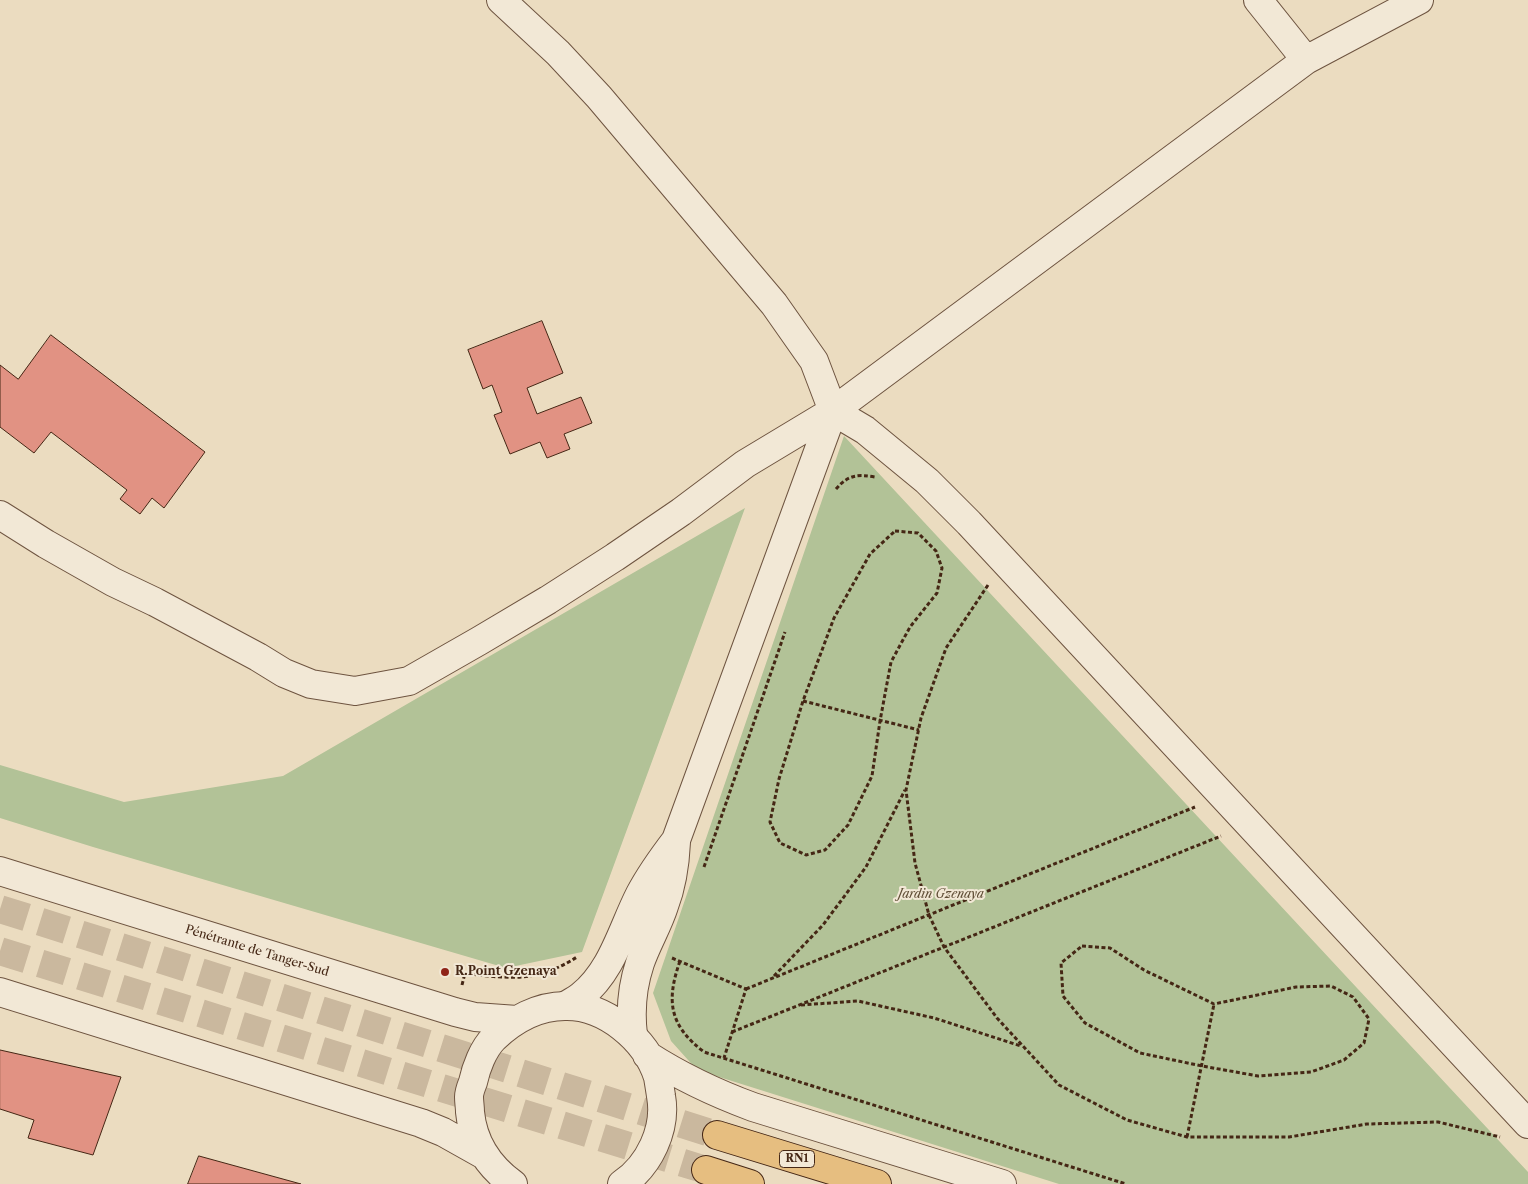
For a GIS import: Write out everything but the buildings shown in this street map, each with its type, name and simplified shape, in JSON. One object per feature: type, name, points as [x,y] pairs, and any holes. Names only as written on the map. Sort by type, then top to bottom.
[{"type":"highway","name":"RN1","points":[[717,1135],[877,1184]]},
{"type":"highway","points":[[706,1170],[750,1184]]},
{"type":"street","points":[[501,0],[558,53],[600,97],[774,304],[814,361],[833,411],[865,430],[926,481],[969,523],[1528,1124]]},
{"type":"street","points":[[1258,0],[1306,60]]},
{"type":"street","points":[[0,515],[104,577],[258,657],[284,673],[311,684],[355,691],[410,680],[479,642],[548,600],[681,512],[746,464],[833,411],[1306,60],[1419,0]]},
{"type":"street","points":[[565,1006],[594,984],[605,970],[640,894],[676,840],[833,411]]},
{"type":"street","points":[[622,1184],[644,1164],[655,1144],[662,1122],[662,1098],[658,1076],[640,1045],[631,1009],[640,963],[667,898],[675,862],[676,840]]},
{"type":"street","name":"Pénétrante de Tanger-Sud","points":[[0,871],[454,1012],[475,1017],[517,1020]]},
{"type":"street","points":[[0,992],[420,1123],[443,1132],[484,1155]]},
{"type":"street","points":[[512,1184],[500,1175],[484,1155],[472,1126],[469,1096],[477,1066],[493,1039],[517,1020],[540,1010],[565,1006],[590,1009],[613,1019],[640,1045],[698,1085],[744,1104],[1002,1184]]},
{"type":"path","points":[[833,495],[841,483],[851,477],[862,474],[883,479]]},
{"type":"path","points":[[895,532],[918,533],[936,551],[942,568],[936,594],[910,627],[891,662],[880,721],[872,776],[848,825],[826,850],[806,855],[780,844],[770,822],[779,779],[803,701],[834,618],[870,554],[895,532]]},
{"type":"path","points":[[772,978],[822,925],[866,867],[906,790],[921,718],[946,648],[993,578]]},
{"type":"path","points":[[702,874],[786,631]]},
{"type":"path","points":[[803,701],[919,730]]},
{"type":"path","points":[[906,790],[915,863],[929,915],[944,947],[997,1018],[1059,1085],[1127,1120],[1187,1137],[1290,1137],[1367,1124],[1438,1122],[1504,1138]]},
{"type":"path","points":[[666,956],[746,989],[1200,805]]},
{"type":"path","points":[[732,1032],[1225,834]]},
{"type":"path","points":[[1082,946],[1110,948],[1144,970],[1214,1004],[1296,987],[1331,986],[1353,997],[1369,1019],[1364,1043],[1344,1060],[1311,1072],[1258,1076],[1202,1066],[1140,1053],[1085,1023],[1063,996],[1062,963],[1082,946]]},
{"type":"path","points":[[461,988],[465,973],[480,976],[528,976],[556,968],[578,956]]},
{"type":"path","points":[[680,961],[672,991],[672,1005],[675,1018],[682,1031],[704,1052],[1126,1184]]},
{"type":"path","points":[[724,1058],[746,989]]},
{"type":"path","points":[[798,1005],[858,1002],[934,1018],[1023,1046]]},
{"type":"path","points":[[1187,1137],[1214,1004]]},
{"type":"green space","name":"Jardin Gzenaya","points":[[844,436],[1528,1172],[1528,1184],[1059,1184],[697,1070],[671,1041],[653,993]]},
{"type":"green space","points":[[745,508],[582,952],[506,968],[0,818],[0,765],[124,802],[283,776]]},
{"type":"tunnel","points":[[0,909],[717,1135]]},
{"type":"tunnel","points":[[0,951],[706,1170]]},
{"type":"place","name":"R.Point Gzenaya","points":[[445,972]]}]
